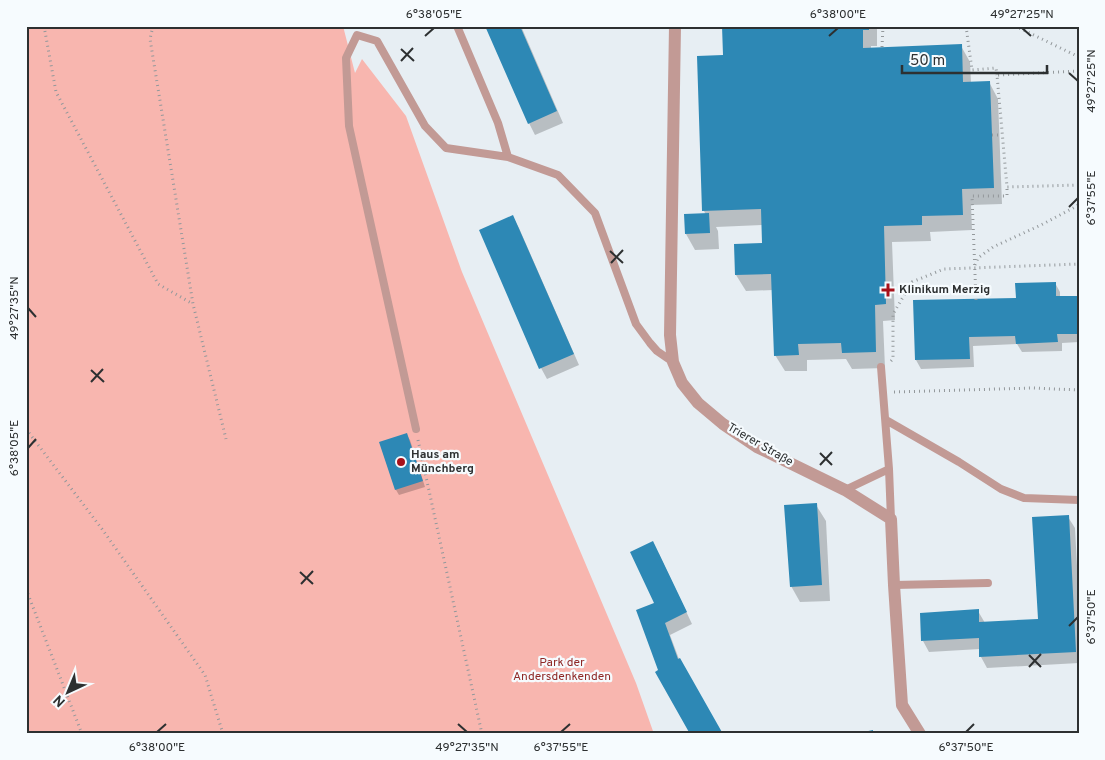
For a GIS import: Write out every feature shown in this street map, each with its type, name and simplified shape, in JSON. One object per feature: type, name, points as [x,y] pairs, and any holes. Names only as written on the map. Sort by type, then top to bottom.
[{"type":"street","name":"Trierer Straße","points":[[675,26],[670,335],[673,362],[682,383],[698,403],[723,424],[757,446],[845,490],[891,519]]},
{"type":"street","points":[[891,519],[902,705],[920,734]]},
{"type":"lane","points":[[458,26],[498,123],[508,156]]},
{"type":"lane","points":[[416,429],[349,126],[346,58],[357,35],[377,41],[425,126],[446,148],[508,156],[558,175],[595,212],[636,324],[657,351],[673,362]]},
{"type":"lane","points":[[881,368],[886,420],[891,519]]},
{"type":"lane","points":[[886,420],[959,462],[1001,489],[1024,498],[1079,500]]},
{"type":"lane","points":[[845,490],[889,469]]},
{"type":"lane","points":[[894,585],[988,583]]},
{"type":"path","points":[[44,26],[56,92],[158,284],[193,304]]},
{"type":"path","points":[[153,26],[150,39],[193,304],[226,439]]},
{"type":"path","points":[[882,26],[882,47]]},
{"type":"path","points":[[966,26],[972,70],[996,68],[1007,187],[1007,196],[972,196],[976,300]]},
{"type":"path","points":[[1015,26],[1079,57]]},
{"type":"path","points":[[997,75],[1079,71]]},
{"type":"path","points":[[992,135],[1002,135]]},
{"type":"path","points":[[1007,187],[1079,185]]},
{"type":"path","points":[[974,268],[978,258],[993,247],[1041,225],[1079,204]]},
{"type":"path","points":[[881,368],[893,359],[893,314],[912,282],[944,269],[1079,264]]},
{"type":"path","points":[[883,392],[1033,388],[1079,390]]},
{"type":"path","points":[[26,429],[102,529],[205,675],[223,734]]},
{"type":"path","points":[[416,429],[482,734]]},
{"type":"path","points":[[26,589],[82,734]]},
{"type":"green space","name":"Park der Andersdenkenden","points":[[26,26],[343,26],[355,73],[362,59],[406,116],[462,272],[636,683],[654,734],[26,734]]},
{"type":"building","points":[[485,26],[520,26],[557,111],[528,124]]},
{"type":"building","points":[[722,26],[869,26],[869,30],[863,30],[863,48],[962,44],[963,82],[990,81],[994,188],[962,189],[963,215],[922,216],[922,225],[884,226],[886,304],[875,305],[876,352],[842,353],[841,343],[798,344],[799,355],[774,356],[771,274],[735,275],[734,244],[762,243],[761,209],[702,211],[697,56],[723,55]]},
{"type":"building","points":[[709,213],[710,233],[685,234],[684,214]]},
{"type":"building","points":[[513,215],[574,354],[539,369],[479,230]]},
{"type":"building","points":[[1056,282],[1056,296],[1079,296],[1079,334],[1057,334],[1058,342],[1016,344],[1015,336],[969,337],[970,359],[915,360],[913,300],[1016,298],[1015,283]]},
{"type":"building","name":"Haus am Münchberg","points":[[407,433],[423,481],[395,490],[379,442]]},
{"type":"building","points":[[817,503],[822,585],[790,587],[784,505]]},
{"type":"building","points":[[1069,515],[1076,652],[979,657],[979,638],[921,641],[920,613],[979,609],[979,622],[1038,619],[1032,517]]},
{"type":"building","points":[[653,541],[687,612],[665,623],[678,659],[680,658],[723,734],[690,734],[655,672],[658,670],[636,610],[654,603],[630,552]]},
{"type":"building","points":[[873,730],[873,734],[859,734],[859,733]]},
{"type":"place","name":"Klinikum Merzig","points":[[888,290]]},
{"type":"place","name":"Haus am Münchberg","points":[[401,462]]}]
